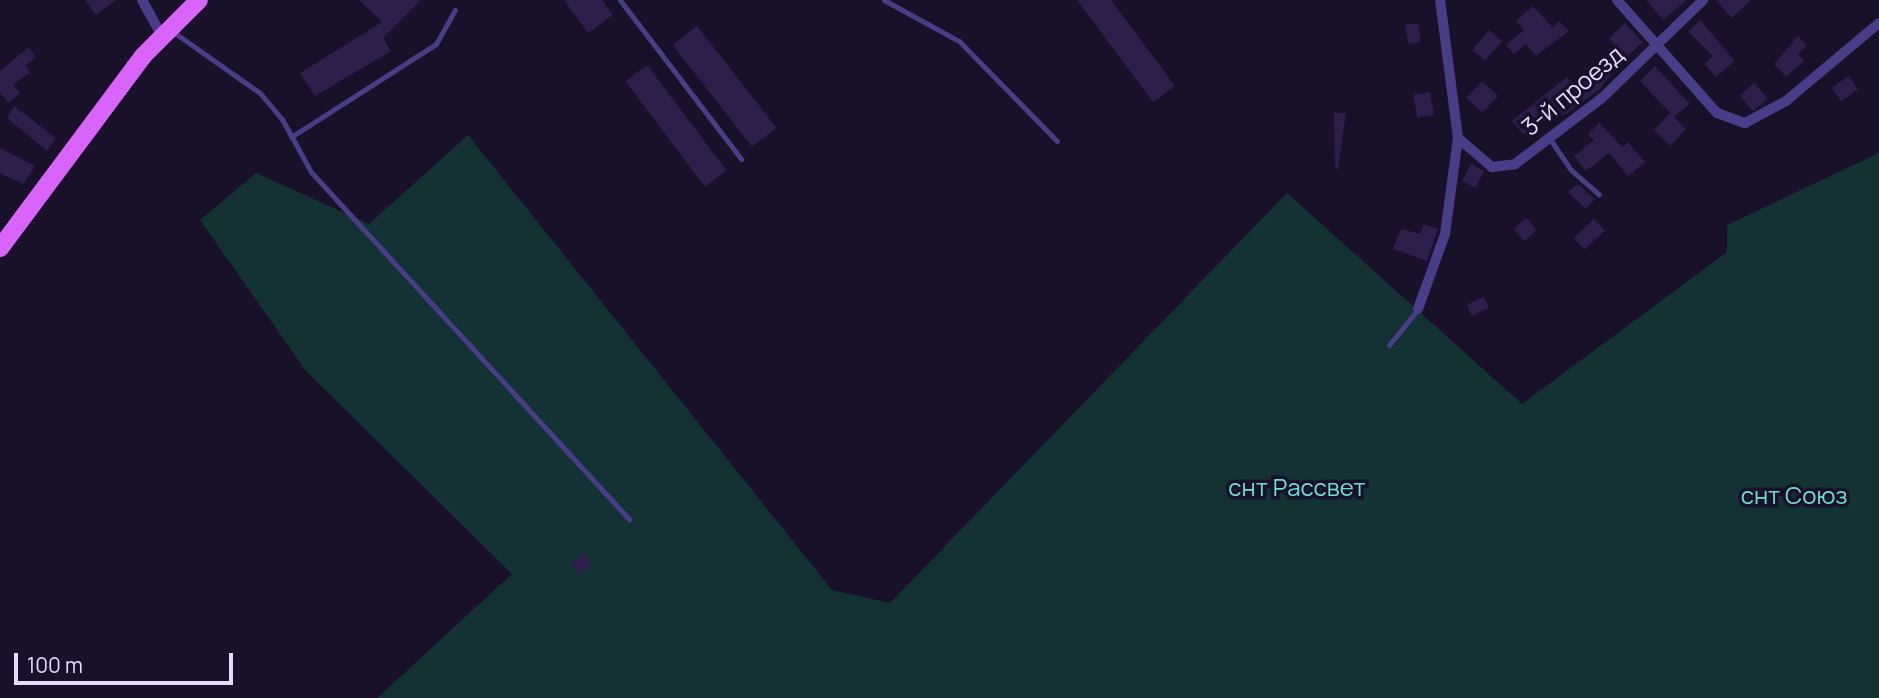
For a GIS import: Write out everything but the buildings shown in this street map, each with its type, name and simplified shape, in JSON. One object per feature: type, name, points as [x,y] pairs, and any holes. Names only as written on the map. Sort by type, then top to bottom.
[{"type":"main road","points":[[0,248],[166,32],[199,0]]},
{"type":"street","points":[[142,0],[166,32]]},
{"type":"street","points":[[1418,309],[1445,234],[1458,138],[1440,0]]},
{"type":"street","points":[[1617,0],[1707,104],[1727,118],[1745,123],[1760,118],[1879,23]]},
{"type":"street","name":"3-й проезд","points":[[1458,138],[1498,169],[1550,139],[1657,45],[1703,0]]},
{"type":"lane","points":[[620,0],[741,159]]},
{"type":"lane","points":[[884,0],[959,41],[1057,141]]},
{"type":"lane","points":[[291,136],[427,51],[443,37],[455,10]]},
{"type":"lane","points":[[166,32],[260,93],[291,136],[311,173],[629,519]]},
{"type":"lane","points":[[1550,139],[1571,170],[1599,194]]},
{"type":"lane","points":[[1389,345],[1418,309]]},
{"type":"green space","name":"снт Рассвет","points":[[468,135],[832,590],[890,603],[1287,193],[1522,404],[1727,252],[1727,225],[1879,153],[1879,698],[377,698],[512,574],[306,371],[200,220],[256,173],[369,224]]},
{"type":"park label","name":"снт Союз","points":[[1794,495]]}]
